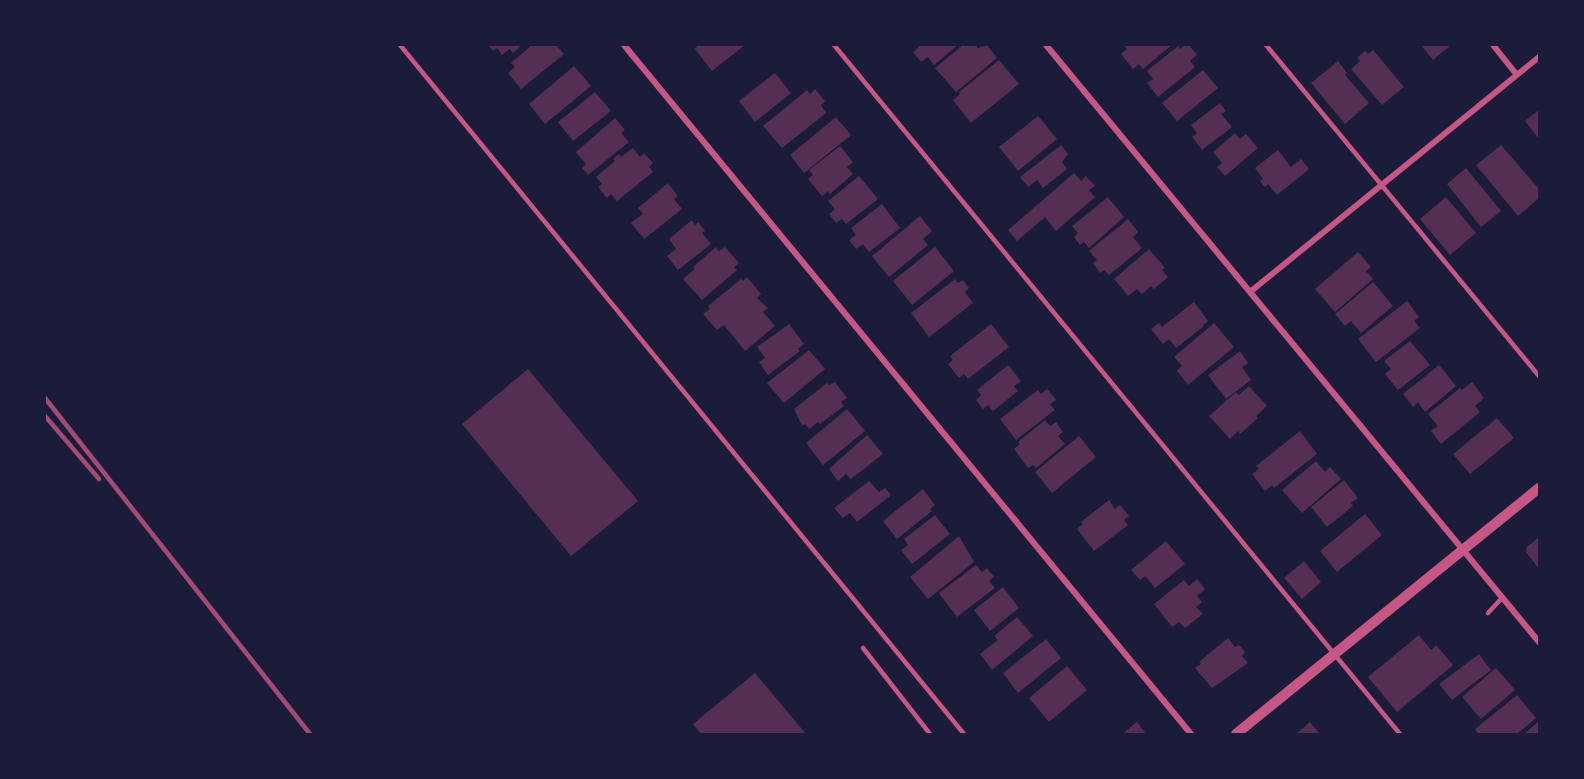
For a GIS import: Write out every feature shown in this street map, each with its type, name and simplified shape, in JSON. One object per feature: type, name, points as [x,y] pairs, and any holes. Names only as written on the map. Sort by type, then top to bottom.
[{"type":"street","points":[[624,45],[1191,734]]},
{"type":"street","points":[[1046,45],[1539,642]]},
{"type":"street","points":[[1493,45],[1517,75]]},
{"type":"street","points":[[1250,292],[1539,57]]},
{"type":"street","points":[[1236,734],[1539,488]]},
{"type":"lane","points":[[400,45],[964,734]]},
{"type":"lane","points":[[834,45],[1400,734]]},
{"type":"lane","points":[[1266,45],[1539,376]]},
{"type":"lane","points":[[1488,613],[1503,598]]},
{"type":"lane","points":[[864,648],[930,734]]},
{"type":"building","points":[[488,45],[522,45],[513,53],[510,49],[502,55],[497,48],[493,51]]},
{"type":"building","points":[[532,45],[556,45],[564,54],[521,89],[508,73],[515,67],[511,63]]},
{"type":"building","points":[[698,45],[745,45],[712,71],[695,49]]},
{"type":"building","points":[[917,45],[958,45],[934,65],[928,57],[921,62],[913,52],[919,47]]},
{"type":"building","points":[[963,45],[976,45],[978,48],[987,45],[997,58],[956,92],[935,68]]},
{"type":"building","points":[[1123,45],[1172,45],[1143,69],[1139,64],[1133,69],[1121,54],[1127,49]]},
{"type":"building","points":[[1189,45],[1197,55],[1190,61],[1195,67],[1158,97],[1147,83],[1153,79],[1147,71],[1178,46],[1180,49]]},
{"type":"building","points":[[1421,45],[1451,45],[1433,60]]},
{"type":"building","points":[[1373,50],[1404,87],[1382,105],[1351,69],[1360,61],[1357,58],[1365,51],[1368,54]]},
{"type":"building","points":[[999,60],[1019,84],[971,123],[953,100],[960,94],[959,92]]},
{"type":"building","points":[[1338,61],[1347,73],[1345,75],[1369,103],[1345,124],[1311,83]]},
{"type":"building","points":[[574,66],[591,86],[545,124],[529,104]]},
{"type":"building","points":[[1203,70],[1218,88],[1177,121],[1162,103]]},
{"type":"building","points":[[775,73],[791,93],[755,122],[739,101]]},
{"type":"building","points":[[815,89],[825,101],[821,105],[826,113],[782,148],[763,126],[807,90],[810,94]]},
{"type":"building","points":[[595,92],[611,111],[573,141],[558,122]]},
{"type":"building","points":[[1220,103],[1226,111],[1221,114],[1232,127],[1202,150],[1192,137],[1197,133],[1191,125]]},
{"type":"building","points":[[1539,110],[1539,139],[1525,121]]},
{"type":"building","points":[[1038,116],[1057,139],[1018,171],[999,147]]},
{"type":"building","points":[[836,117],[851,135],[804,173],[790,155]]},
{"type":"building","points":[[615,118],[625,130],[621,133],[629,142],[588,175],[582,168],[586,164],[576,152]]},
{"type":"building","points":[[1235,133],[1240,139],[1246,134],[1258,148],[1225,176],[1217,167],[1222,163],[1213,152]]},
{"type":"building","points":[[1061,145],[1068,154],[1062,162],[1067,169],[1043,188],[1037,180],[1028,187],[1020,177]]},
{"type":"building","points":[[1501,145],[1539,189],[1539,198],[1518,216],[1476,165]]},
{"type":"building","points":[[840,146],[853,162],[847,167],[853,174],[830,194],[828,191],[822,196],[808,179],[813,175],[809,170]]},
{"type":"building","points":[[633,148],[640,157],[644,153],[653,163],[649,167],[653,172],[617,201],[611,194],[607,198],[598,187],[602,184],[596,177],[615,161],[613,159],[619,154],[621,157]]},
{"type":"building","points":[[1278,150],[1291,167],[1301,159],[1309,169],[1277,195],[1268,184],[1265,187],[1260,181],[1263,179],[1255,168]]},
{"type":"building","points":[[1466,168],[1501,211],[1481,227],[1447,184]]},
{"type":"building","points":[[1074,173],[1081,181],[1086,176],[1095,186],[1089,190],[1095,197],[1056,231],[1045,217],[1017,241],[1008,230]]},
{"type":"building","points":[[859,176],[878,199],[846,224],[842,219],[836,223],[829,214],[835,209],[828,201]]},
{"type":"building","points":[[668,183],[678,196],[674,199],[682,209],[644,239],[631,223],[643,214],[638,208]]},
{"type":"building","points":[[1108,197],[1124,217],[1089,248],[1084,242],[1080,245],[1074,237],[1078,233],[1072,226]]},
{"type":"building","points":[[1446,197],[1476,233],[1450,255],[1420,219]]},
{"type":"building","points":[[882,204],[900,228],[869,252],[863,244],[856,249],[849,240],[856,235],[851,228]]},
{"type":"building","points":[[920,216],[932,231],[923,239],[928,245],[889,277],[872,256]]},
{"type":"building","points":[[1128,219],[1138,232],[1133,237],[1142,248],[1109,275],[1104,270],[1100,273],[1093,263],[1097,260],[1089,251]]},
{"type":"building","points":[[692,220],[695,225],[698,222],[705,231],[702,233],[711,244],[678,270],[667,256],[676,249],[669,239]]},
{"type":"building","points":[[716,247],[719,251],[725,247],[739,263],[734,267],[737,270],[702,300],[683,279]]},
{"type":"building","points":[[935,247],[954,271],[912,305],[893,281]]},
{"type":"building","points":[[1149,249],[1165,268],[1162,270],[1168,277],[1154,289],[1151,286],[1142,294],[1137,289],[1128,296],[1114,279]]},
{"type":"building","points":[[1358,252],[1371,267],[1366,271],[1373,279],[1335,312],[1315,289]]},
{"type":"building","points":[[747,277],[761,294],[757,298],[768,308],[763,312],[775,326],[745,351],[724,325],[717,330],[703,314],[710,309],[708,306],[741,279],[743,281]]},
{"type":"building","points":[[955,279],[958,283],[963,280],[969,288],[965,292],[973,303],[929,337],[911,313]]},
{"type":"building","points":[[1373,282],[1393,306],[1361,333],[1351,321],[1345,326],[1335,314]]},
{"type":"building","points":[[1407,301],[1419,317],[1414,321],[1420,328],[1376,362],[1358,339]]},
{"type":"building","points":[[1194,302],[1208,321],[1176,348],[1169,339],[1163,344],[1151,329],[1159,323],[1162,327]]},
{"type":"building","points":[[1214,323],[1234,347],[1188,385],[1177,371],[1182,366],[1174,357]]},
{"type":"building","points":[[789,324],[804,344],[798,349],[800,351],[768,375],[759,362],[765,358],[757,347]]},
{"type":"building","points":[[991,324],[1009,347],[968,379],[964,374],[959,378],[948,364],[953,360],[950,356]]},
{"type":"building","points":[[1410,341],[1430,365],[1398,390],[1385,374],[1391,369],[1384,361]]},
{"type":"building","points":[[809,350],[825,369],[784,403],[767,383]]},
{"type":"building","points":[[1240,351],[1248,363],[1242,367],[1251,380],[1226,399],[1208,375]]},
{"type":"building","points":[[1008,365],[1021,381],[1014,386],[1018,391],[993,411],[988,405],[983,409],[976,400],[981,395],[977,390]]},
{"type":"building","points":[[1439,365],[1456,386],[1425,412],[1418,402],[1413,407],[1403,394]]},
{"type":"building","points":[[528,369],[638,501],[571,556],[462,424]]},
{"type":"building","points":[[835,382],[847,398],[841,402],[844,406],[820,424],[818,422],[809,429],[805,424],[802,426],[794,409],[827,383],[829,385]]},
{"type":"building","points":[[1472,382],[1484,398],[1475,406],[1480,412],[1441,444],[1431,431],[1438,426],[1428,414],[1460,388],[1462,390]]},
{"type":"building","points":[[1249,386],[1267,406],[1256,416],[1258,418],[1240,434],[1238,431],[1230,439],[1209,416],[1236,392],[1239,395]]},
{"type":"building","points":[[1047,389],[1056,400],[1050,404],[1055,410],[1016,440],[1000,419],[1038,390],[1041,394]]},
{"type":"building","points":[[847,409],[865,431],[823,465],[806,443]]},
{"type":"building","points":[[1497,418],[1514,438],[1470,474],[1453,454]]},
{"type":"building","points":[[1045,420],[1050,426],[1056,422],[1063,432],[1058,436],[1065,444],[1036,468],[1033,465],[1028,468],[1014,449],[1020,444],[1018,442]]},
{"type":"building","points":[[1300,431],[1317,454],[1274,488],[1272,485],[1265,491],[1252,474],[1259,469],[1256,466]]},
{"type":"building","points":[[867,435],[883,454],[851,479],[846,474],[838,481],[829,469]]},
{"type":"building","points":[[1079,436],[1096,457],[1052,493],[1035,472]]},
{"type":"building","points":[[1316,461],[1325,472],[1330,467],[1341,479],[1302,513],[1282,490]]},
{"type":"building","points":[[1344,480],[1358,498],[1351,503],[1353,506],[1327,527],[1311,507]]},
{"type":"building","points":[[869,481],[879,492],[885,488],[891,495],[857,522],[850,513],[843,518],[834,508]]},
{"type":"building","points":[[923,489],[935,505],[930,509],[932,511],[897,539],[883,521]]},
{"type":"building","points":[[1109,500],[1115,509],[1120,505],[1129,516],[1124,520],[1128,525],[1094,551],[1077,529],[1083,524],[1081,522]]},
{"type":"building","points":[[1365,514],[1382,535],[1337,572],[1320,551]]},
{"type":"building","points":[[935,515],[950,534],[912,564],[901,550],[908,545],[904,539]]},
{"type":"building","points":[[959,536],[974,562],[928,599],[910,577]]},
{"type":"building","points":[[1539,537],[1539,569],[1526,552],[1527,547]]},
{"type":"building","points":[[1166,541],[1185,564],[1155,588],[1145,576],[1140,580],[1131,570]]},
{"type":"building","points":[[1304,561],[1321,582],[1302,599],[1284,578]]},
{"type":"building","points":[[976,565],[982,572],[987,568],[994,577],[989,581],[995,588],[957,617],[939,593]]},
{"type":"building","points":[[1197,579],[1205,589],[1197,596],[1202,602],[1196,607],[1203,614],[1185,628],[1179,622],[1172,627],[1154,604],[1184,580],[1189,586]]},
{"type":"building","points":[[1003,587],[1019,608],[990,631],[974,610]]},
{"type":"building","points":[[1017,617],[1033,636],[992,670],[980,654],[998,640],[994,636]]},
{"type":"building","points":[[1419,635],[1431,650],[1436,645],[1453,665],[1397,712],[1368,677]]},
{"type":"building","points":[[1228,638],[1235,647],[1239,645],[1245,652],[1242,656],[1248,663],[1212,688],[1195,668]]},
{"type":"building","points":[[1046,639],[1061,658],[1018,693],[1003,673]]},
{"type":"building","points":[[1479,654],[1491,670],[1452,700],[1439,684]]},
{"type":"building","points":[[1067,666],[1087,690],[1049,722],[1029,698]]},
{"type":"building","points":[[1496,668],[1515,690],[1481,719],[1462,697]]},
{"type":"building","points":[[755,673],[806,734],[701,734],[693,724]]},
{"type":"building","points":[[1517,695],[1536,718],[1517,734],[1476,734],[1478,733],[1475,729]]},
{"type":"building","points":[[1539,721],[1539,734],[1524,734]]},
{"type":"building","points":[[1137,722],[1146,734],[1122,734]]},
{"type":"building","points":[[1310,722],[1320,734],[1296,734]]},
{"type":"railway","points":[[45,398],[310,734]]},
{"type":"railway","points":[[45,416],[99,479]]}]
